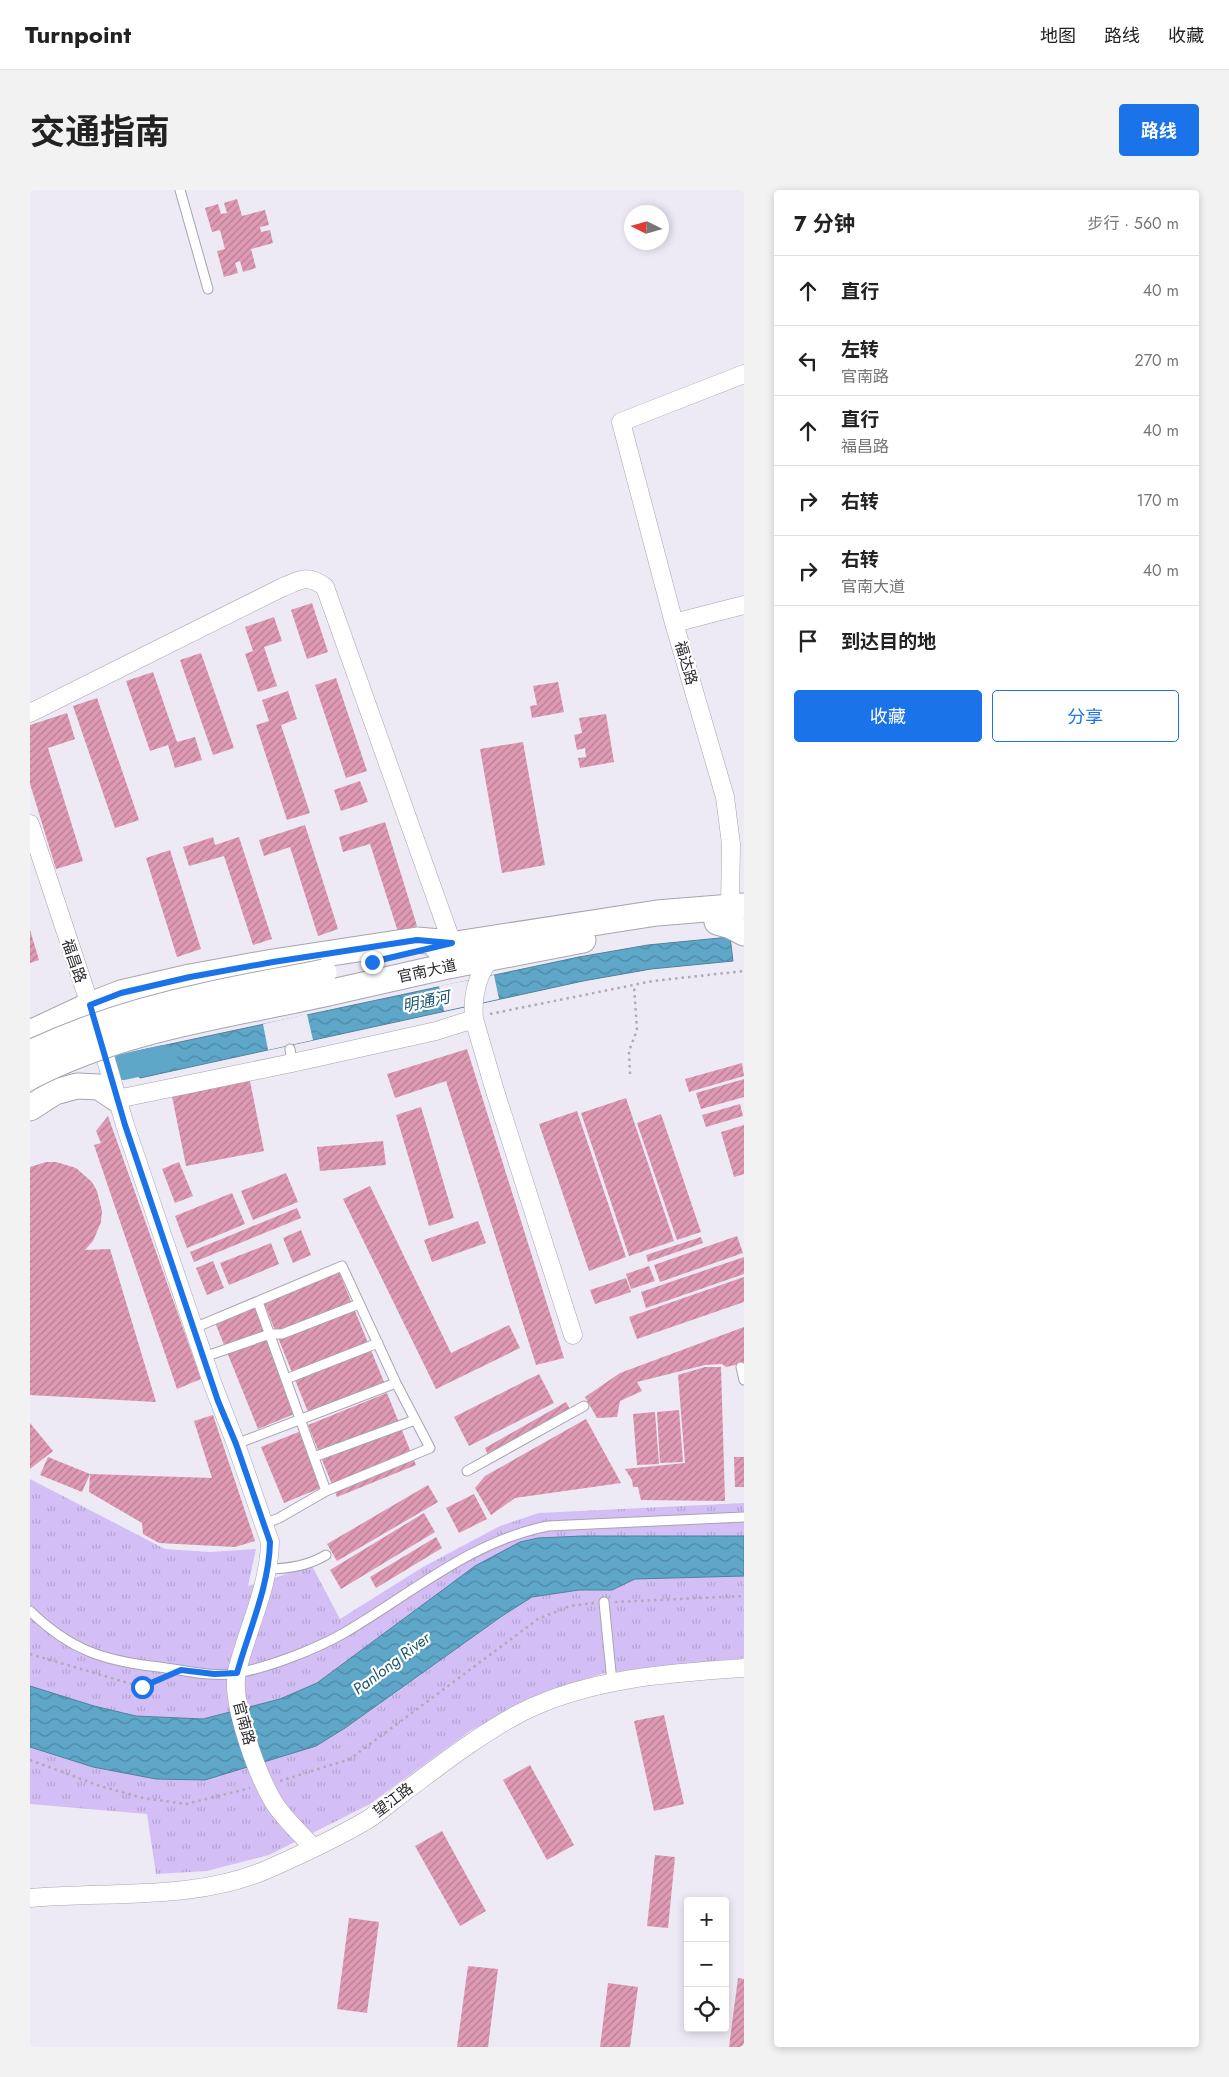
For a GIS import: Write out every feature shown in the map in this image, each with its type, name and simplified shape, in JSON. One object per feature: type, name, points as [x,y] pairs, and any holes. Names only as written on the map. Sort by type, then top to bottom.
[{"type":"main road","name":"官南大道","points":[[30,1077],[93,1050],[153,1030],[213,1015],[452,943],[657,913],[734,914]]},
{"type":"main road","points":[[734,914],[731,926],[744,933]]},
{"type":"main road","name":"官南大道","points":[[30,1053],[86,1029],[208,994],[487,965],[625,932],[734,914]]},
{"type":"main road","points":[[30,1032],[121,993],[190,977],[417,940],[452,943]]},
{"type":"main road","points":[[30,1108],[56,1092],[76,1086],[100,1087],[117,1099]]},
{"type":"street","name":"福达路","points":[[734,914],[731,844],[725,797],[674,623],[621,422],[744,374]]},
{"type":"street","points":[[30,713],[283,587],[303,579],[315,579],[325,587],[452,943]]},
{"type":"street","points":[[674,623],[744,604]]},
{"type":"street","name":"福昌路","points":[[30,824],[90,1005],[117,1099]]},
{"type":"street","points":[[487,965],[473,1013],[495,1092],[573,1335]]},
{"type":"street","points":[[117,1099],[291,1056],[436,1031],[473,1013]]},
{"type":"street","name":"官南路","points":[[117,1099],[218,1401],[236,1444],[270,1542],[264,1583],[237,1673],[236,1700],[261,1777],[274,1802],[313,1847]]},
{"type":"street","name":"望江路","points":[[30,1898],[67,1894],[149,1892],[207,1887],[265,1870],[367,1820],[469,1744],[522,1712],[572,1692],[612,1682],[744,1668]]},
{"type":"lane","points":[[180,190],[208,289]]},
{"type":"lane","points":[[194,1328],[342,1266],[396,1383],[430,1448],[326,1492],[279,1518],[264,1524]]},
{"type":"lane","points":[[258,1302],[326,1492]]},
{"type":"lane","points":[[204,1357],[270,1334],[282,1334],[360,1304]]},
{"type":"lane","points":[[286,1379],[378,1343]]},
{"type":"lane","points":[[741,1368],[744,1380]]},
{"type":"lane","points":[[236,1444],[396,1383]]},
{"type":"lane","points":[[466,1471],[584,1406]]},
{"type":"lane","points":[[314,1456],[415,1420]]},
{"type":"lane","points":[[30,1611],[50,1630],[85,1652],[127,1664],[214,1674],[237,1673],[259,1668],[317,1647],[344,1633],[462,1559],[487,1545],[523,1531],[548,1526],[575,1524],[744,1517]]},
{"type":"lane","points":[[267,1569],[286,1570],[326,1555]]},
{"type":"lane","points":[[604,1602],[612,1682]]},
{"type":"path","points":[[473,1013],[503,1010],[634,985],[744,971]]},
{"type":"path","points":[[630,1074],[629,1051],[637,1030],[634,985]]},
{"type":"path","points":[[30,1760],[100,1786],[143,1798],[186,1804],[261,1777],[350,1760],[538,1619],[570,1606],[604,1602],[744,1596]]},
{"type":"path","points":[[30,1654],[142,1687],[181,1670]]},
{"type":"green space","points":[[30,1479],[165,1549],[210,1552],[256,1549],[248,1586],[312,1566],[340,1619],[423,1567],[500,1526],[539,1513],[744,1503],[744,1658],[605,1673],[547,1691],[470,1731],[370,1804],[269,1855],[207,1871],[156,1874],[147,1814],[30,1804]]},
{"type":"water","points":[[730,937],[733,961],[651,969],[583,981],[140,1078],[130,1065],[133,1052],[579,957],[648,945]]},
{"type":"water","name":"Panlong River","points":[[582,1536],[744,1536],[744,1576],[635,1579],[612,1590],[579,1590],[532,1597],[502,1616],[345,1728],[316,1746],[205,1780],[156,1779],[93,1767],[30,1747],[30,1686],[94,1706],[136,1716],[203,1719],[280,1699],[317,1683],[475,1566],[520,1542],[538,1538]]},
{"type":"pier","points":[[494,975],[499,999],[444,1011],[439,986]]},
{"type":"pier","points":[[307,1014],[313,1040],[268,1050],[263,1024]]},
{"type":"building","points":[[237,199],[242,216],[265,210],[269,225],[260,227],[261,232],[270,230],[273,243],[251,249],[256,268],[243,272],[240,261],[235,263],[238,273],[224,277],[217,251],[225,249],[220,230],[212,232],[205,208],[218,204],[221,214],[227,213],[224,203]]},
{"type":"building","points":[[312,603],[328,652],[307,659],[291,610]]},
{"type":"building","points":[[274,617],[282,641],[264,647],[277,686],[258,692],[245,654],[253,651],[245,627]]},
{"type":"building","points":[[201,653],[234,748],[213,755],[180,660]]},
{"type":"building","points":[[153,672],[177,742],[195,737],[202,760],[175,768],[168,745],[150,751],[126,681]]},
{"type":"building","points":[[336,678],[367,771],[346,778],[315,685]]},
{"type":"building","points":[[558,682],[564,712],[532,718],[530,706],[537,705],[533,686]]},
{"type":"building","points":[[288,691],[297,719],[281,725],[310,813],[287,820],[256,725],[269,721],[262,700]]},
{"type":"building","points":[[97,698],[139,820],[115,828],[73,706]]},
{"type":"building","points":[[67,713],[75,739],[48,748],[83,861],[56,869],[30,784],[30,725]]},
{"type":"building","points":[[606,714],[614,762],[580,768],[578,758],[586,757],[585,748],[577,750],[574,735],[582,733],[579,718]]},
{"type":"building","points":[[523,742],[545,865],[502,873],[480,749]]},
{"type":"building","points":[[360,781],[368,802],[341,811],[334,790]]},
{"type":"building","points":[[385,822],[417,926],[398,932],[370,844],[343,852],[339,837]]},
{"type":"building","points":[[305,825],[338,929],[318,936],[290,847],[264,856],[259,840]]},
{"type":"building","points":[[213,837],[215,845],[239,837],[272,939],[253,945],[224,856],[189,866],[183,847]]},
{"type":"building","points":[[170,850],[201,949],[177,957],[146,858]]},
{"type":"building","points":[[30,930],[39,960],[30,963]]},
{"type":"building","points":[[467,1049],[564,1358],[536,1365],[446,1081],[395,1098],[387,1074]]},
{"type":"building","points":[[742,1063],[744,1076],[689,1092],[685,1079]]},
{"type":"building","points":[[744,1079],[744,1097],[701,1109],[696,1093]]},
{"type":"building","points":[[250,1081],[264,1151],[186,1166],[172,1096]]},
{"type":"building","points":[[626,1098],[674,1241],[629,1256],[581,1113]]},
{"type":"building","points":[[740,1104],[743,1116],[706,1127],[702,1115]]},
{"type":"building","points":[[421,1107],[454,1218],[429,1226],[396,1115]]},
{"type":"building","points":[[577,1111],[626,1257],[589,1271],[539,1124]]},
{"type":"building","points":[[661,1114],[701,1232],[677,1240],[637,1123]]},
{"type":"building","points":[[108,1116],[201,1379],[177,1389],[94,1145],[101,1143],[96,1131]]},
{"type":"building","points":[[744,1125],[744,1174],[734,1177],[721,1132]]},
{"type":"building","points":[[383,1141],[386,1165],[320,1171],[317,1147]]},
{"type":"building","points":[[46,1162],[56,1162],[76,1168],[92,1182],[97,1191],[102,1211],[101,1222],[93,1241],[85,1250],[110,1249],[156,1402],[30,1395],[30,1167]]},
{"type":"building","points":[[179,1162],[193,1196],[175,1203],[162,1169]]},
{"type":"building","points":[[286,1173],[298,1202],[253,1220],[241,1191]]},
{"type":"building","points":[[370,1186],[451,1353],[509,1325],[520,1348],[436,1389],[343,1199]]},
{"type":"building","points":[[232,1193],[245,1224],[187,1248],[175,1216]]},
{"type":"building","points":[[297,1208],[301,1218],[194,1262],[190,1252]]},
{"type":"building","points":[[478,1221],[486,1243],[432,1262],[424,1240]]},
{"type":"building","points":[[301,1230],[311,1255],[293,1263],[283,1238]]},
{"type":"building","points":[[737,1236],[743,1253],[660,1282],[654,1265]]},
{"type":"building","points":[[701,1237],[703,1243],[648,1262],[646,1255]]},
{"type":"building","points":[[271,1243],[279,1264],[229,1285],[220,1263]]},
{"type":"building","points":[[744,1257],[744,1274],[646,1308],[641,1292]]},
{"type":"building","points":[[213,1261],[224,1288],[207,1295],[196,1268]]},
{"type":"building","points":[[649,1266],[655,1281],[631,1289],[626,1274]]},
{"type":"building","points":[[337,1267],[384,1382],[308,1412],[262,1298]]},
{"type":"building","points":[[744,1277],[744,1302],[637,1339],[629,1317]]},
{"type":"building","points":[[626,1278],[631,1292],[595,1304],[590,1290]]},
{"type":"building","points":[[253,1298],[299,1412],[258,1429],[212,1315]]},
{"type":"building","points":[[744,1327],[744,1363],[726,1367],[722,1364],[705,1365],[637,1382],[642,1391],[620,1401],[617,1417],[597,1418],[585,1397],[620,1373]]},
{"type":"building","points":[[705,1367],[721,1367],[725,1501],[641,1500],[638,1487],[633,1487],[632,1480],[625,1469],[685,1463],[678,1375]]},
{"type":"building","points":[[539,1374],[554,1403],[469,1446],[454,1417]]},
{"type":"building","points":[[387,1393],[416,1465],[337,1497],[308,1425]]},
{"type":"building","points":[[566,1402],[570,1409],[488,1455],[485,1448]]},
{"type":"building","points":[[679,1410],[683,1462],[660,1463],[657,1412]]},
{"type":"building","points":[[655,1412],[659,1464],[637,1465],[633,1414]]},
{"type":"building","points":[[213,1415],[255,1541],[235,1547],[159,1543],[143,1534],[142,1523],[89,1492],[90,1474],[212,1478],[194,1421]]},
{"type":"building","points":[[586,1419],[621,1483],[515,1498],[491,1515],[475,1488],[485,1476]]},
{"type":"building","points":[[30,1423],[53,1451],[30,1469]]},
{"type":"building","points":[[301,1431],[323,1487],[284,1503],[261,1447]]},
{"type":"building","points":[[48,1457],[90,1474],[82,1492],[40,1475]]},
{"type":"building","points":[[734,1457],[744,1457],[744,1487],[735,1487]]},
{"type":"building","points":[[428,1485],[438,1502],[337,1561],[327,1544]]},
{"type":"building","points":[[474,1494],[487,1519],[459,1533],[446,1508]]},
{"type":"building","points":[[424,1513],[435,1532],[341,1589],[330,1570]]},
{"type":"building","points":[[436,1537],[442,1548],[376,1588],[370,1577]]},
{"type":"building","points":[[664,1715],[684,1804],[654,1811],[634,1721]]},
{"type":"building","points":[[530,1765],[574,1845],[547,1860],[503,1780]]},
{"type":"building","points":[[442,1831],[486,1911],[460,1926],[415,1846]]},
{"type":"building","points":[[655,1855],[675,1857],[668,1928],[647,1926]]},
{"type":"building","points":[[349,1918],[379,1922],[367,2013],[337,2009]]},
{"type":"building","points":[[468,1966],[498,1969],[488,2047],[457,2047]]},
{"type":"building","points":[[738,1978],[744,1979],[744,2047],[729,2047]]},
{"type":"building","points":[[608,1983],[638,1987],[630,2047],[600,2047]]},
{"type":"waterway","name":"明通河","points":[[123,1067],[164,1058]]},
{"type":"route","points":[[142,1687],[181,1670],[214,1674],[237,1673],[264,1583],[270,1542],[236,1444],[218,1401],[125,1125],[90,1005],[121,993],[190,977],[273,962],[417,940],[452,943],[372,962]]}]
